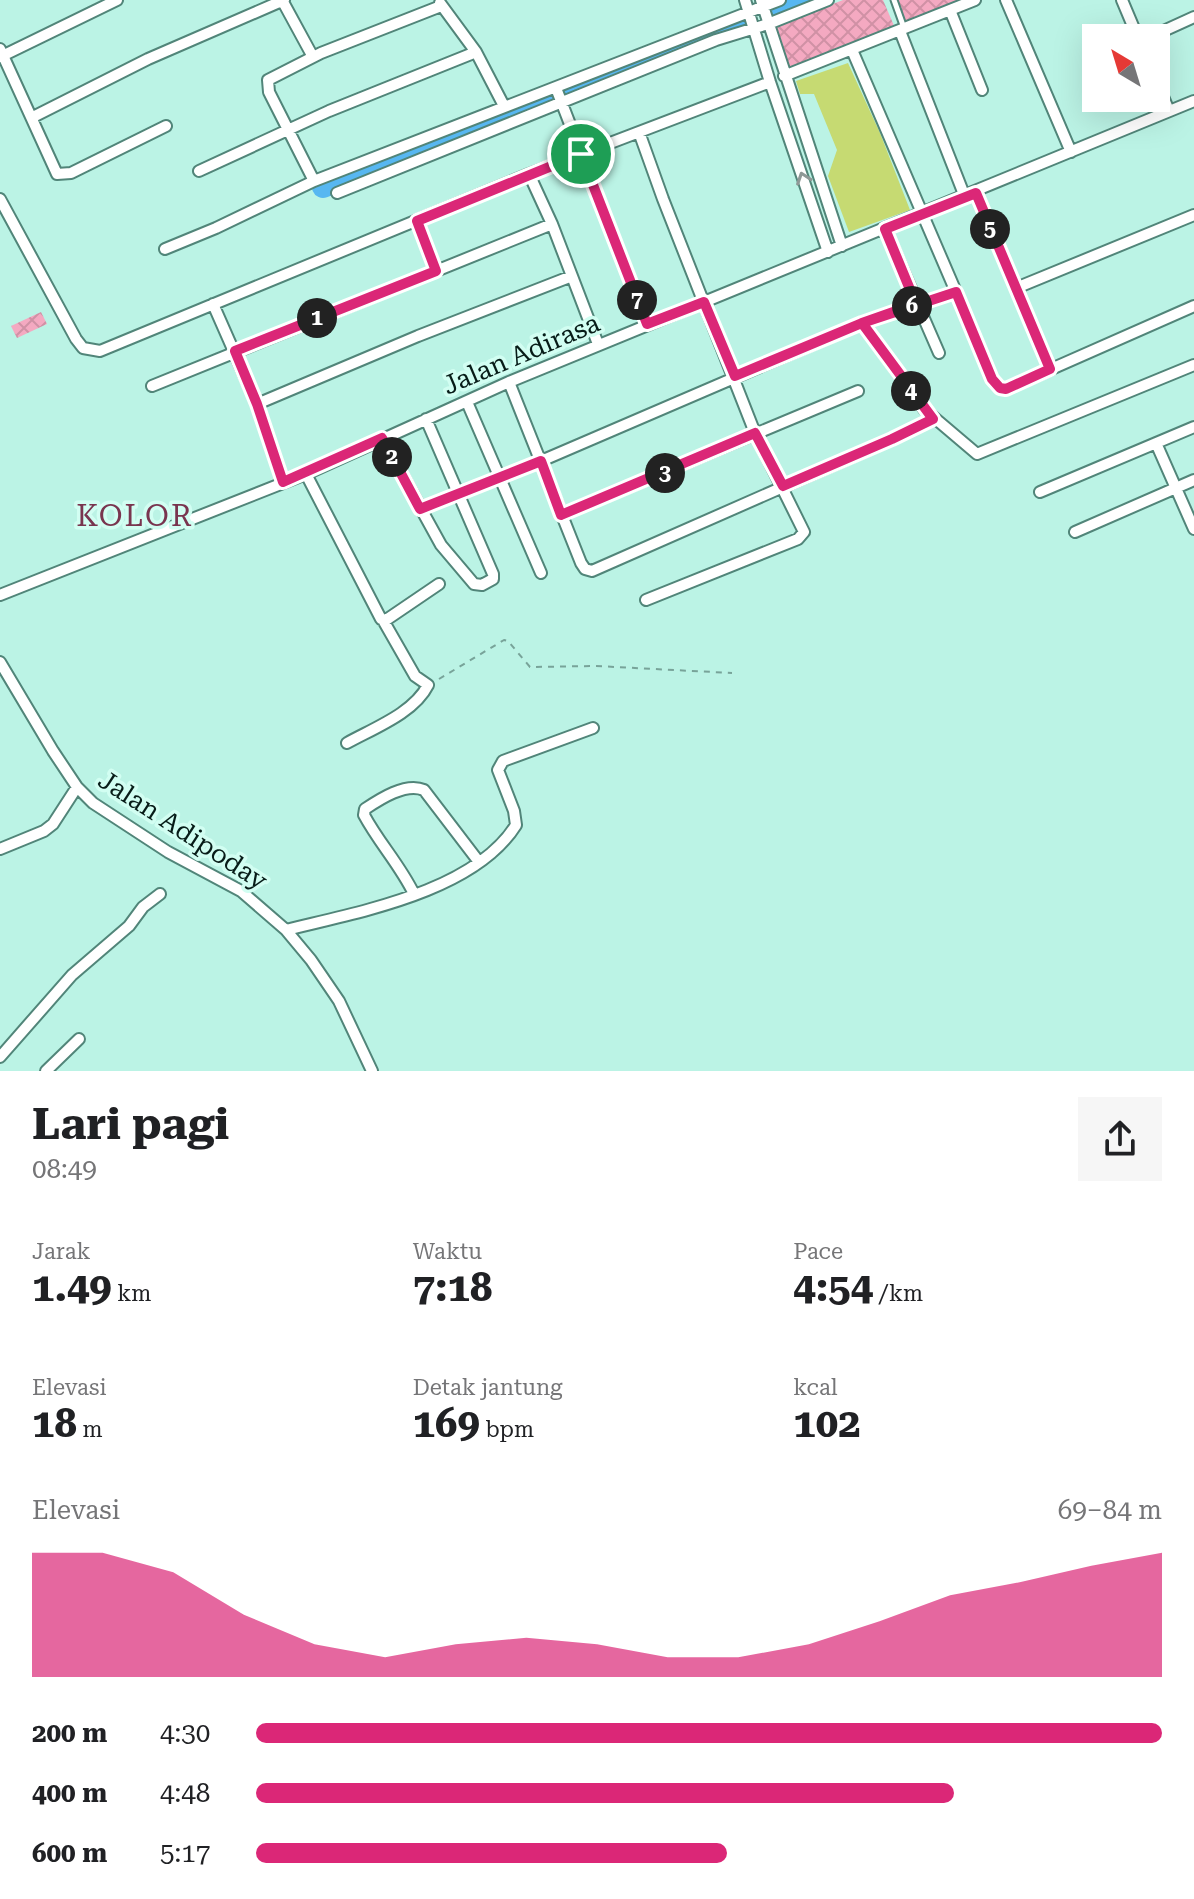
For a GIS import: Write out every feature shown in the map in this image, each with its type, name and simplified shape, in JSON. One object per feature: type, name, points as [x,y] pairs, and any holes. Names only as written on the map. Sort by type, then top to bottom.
[{"type":"street","points":[[117,0],[1,54],[33,117],[55,172],[61,175],[71,173],[166,126]]},
{"type":"street","points":[[33,117],[148,59],[283,0],[313,57]]},
{"type":"street","points":[[745,0],[828,252]]},
{"type":"street","points":[[165,249],[314,181],[504,106],[556,89],[749,12],[762,3],[780,0]]},
{"type":"street","points":[[337,193],[603,84],[828,0]]},
{"type":"street","points":[[784,76],[975,0]]},
{"type":"street","points":[[1006,0],[1071,152]]},
{"type":"street","points":[[1122,0],[1132,24]]},
{"type":"street","points":[[314,181],[269,92],[268,80],[313,57],[440,3],[476,52],[504,106]]},
{"type":"street","points":[[762,3],[842,246]]},
{"type":"street","points":[[950,10],[982,90]]},
{"type":"street","points":[[1170,28],[1194,17]]},
{"type":"street","points":[[902,30],[965,197]]},
{"type":"street","points":[[852,50],[992,379],[1000,388],[1006,389],[1194,306]]},
{"type":"street","points":[[199,171],[476,52]]},
{"type":"street","points":[[0,199],[83,348],[100,351],[529,174],[770,82]]},
{"type":"street","points":[[556,89],[647,324]]},
{"type":"street","name":"Jalan Adirasa","points":[[1170,111],[1194,101]]},
{"type":"street","name":"Jalan Adirasa","points":[[0,595],[306,474],[598,344],[976,193],[1167,112]]},
{"type":"street","points":[[639,132],[755,433],[802,528],[802,536],[646,600]]},
{"type":"street","points":[[529,174],[552,224],[598,344]]},
{"type":"street","points":[[976,193],[1050,369]]},
{"type":"street","points":[[1016,288],[1194,215]]},
{"type":"street","points":[[417,221],[436,271]]},
{"type":"street","points":[[152,386],[552,224]]},
{"type":"street","points":[[885,229],[939,353]]},
{"type":"street","points":[[257,404],[572,276]]},
{"type":"street","points":[[420,509],[541,461],[862,323],[956,292]]},
{"type":"street","points":[[213,304],[257,404],[283,482]]},
{"type":"street","points":[[862,323],[933,419],[980,454],[1194,365]]},
{"type":"street","points":[[509,382],[582,566],[592,571],[933,419]]},
{"type":"street","points":[[561,515],[858,391]]},
{"type":"street","points":[[467,402],[541,573]]},
{"type":"street","points":[[382,438],[441,545],[474,584],[482,585],[493,579],[493,574],[426,419]]},
{"type":"street","points":[[1040,492],[1194,427]]},
{"type":"street","points":[[1156,443],[1194,529]]},
{"type":"street","points":[[306,474],[410,668],[419,680],[428,685],[419,699],[396,716],[347,743]]},
{"type":"street","points":[[1075,532],[1194,480]]},
{"type":"street","points":[[383,620],[439,584]]},
{"type":"street","name":"Jalan Adipoday","points":[[0,662],[77,787],[93,803],[168,852],[241,891],[286,930],[339,1001],[372,1071]]},
{"type":"street","points":[[286,930],[440,887],[479,862],[499,847],[516,825],[514,811],[498,770],[503,761],[593,728]]},
{"type":"street","points":[[0,849],[44,831],[53,824],[77,787]]},
{"type":"street","points":[[414,894],[363,813],[384,797],[414,787],[424,790],[479,862]]},
{"type":"street","points":[[0,1057],[72,975],[129,926],[143,907],[160,894]]},
{"type":"street","points":[[46,1071],[79,1039]]},
{"type":"lane","points":[[894,0],[902,30]]},
{"type":"path","points":[[428,685],[504,640],[530,667],[670,668],[732,673]]},
{"type":"green space","points":[[848,63],[910,210],[849,232],[828,176],[837,150],[814,94],[800,94],[796,81]]},
{"type":"building","points":[[843,0],[883,0],[895,28],[788,69],[774,27]]},
{"type":"building","points":[[895,0],[965,0],[904,24]]},
{"type":"building","points":[[41,312],[47,324],[17,338],[11,326]]},
{"type":"waterway","points":[[772,13],[804,0]]},
{"type":"waterway","points":[[323,187],[745,23]]},
{"type":"district","name":"KOLOR","points":[[135,516]]},
{"type":"route","points":[[581,154],[417,221],[436,271],[235,351],[257,404],[283,482],[382,438],[420,509],[541,461],[561,515],[755,433],[783,486],[933,419],[862,323],[916,304],[885,229],[976,193],[1050,369],[1006,389],[1000,388],[992,379],[956,292],[862,323],[735,376],[704,302],[647,324],[581,154]]}]
